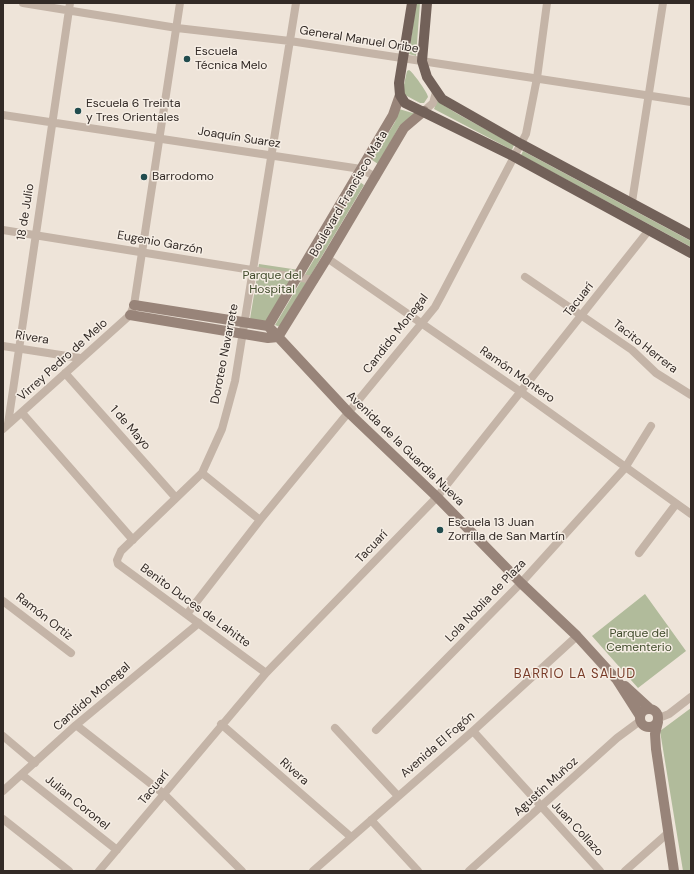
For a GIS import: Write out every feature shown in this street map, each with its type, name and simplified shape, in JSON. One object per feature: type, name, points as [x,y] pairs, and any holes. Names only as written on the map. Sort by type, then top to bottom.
[{"type":"main road","name":"Boulevard Francisco Mata","points":[[400,95],[403,59],[412,3]]},
{"type":"main road","points":[[427,3],[422,61],[427,77],[436,92],[450,104],[521,144],[632,202],[691,235]]},
{"type":"main road","points":[[400,95],[405,103],[513,156],[691,252]]},
{"type":"street","name":"General Manuel Oribe","points":[[23,3],[70,7],[177,28],[290,42],[422,61],[691,102]]},
{"type":"street","name":"Virrey Pedro de Melo","points":[[6,427],[80,358],[130,315],[134,305],[180,3]]},
{"type":"street","name":"Doroteo Navarrete","points":[[119,554],[202,473],[222,429],[235,381],[296,3]]},
{"type":"street","name":"Candido Monegal","points":[[187,614],[260,520],[422,323],[441,296],[513,156],[521,144],[528,126],[537,78],[547,3]]},
{"type":"street","points":[[632,202],[663,3]]},
{"type":"street","name":"18 de Julio","points":[[6,427],[70,7]]},
{"type":"street","name":"Boulevard Francisco Mata","points":[[278,337],[314,280],[404,128],[433,103],[436,92]]},
{"type":"street","name":"Boulevard Francisco Mata","points":[[268,326],[298,278],[393,115],[400,95]]},
{"type":"street","name":"Joaquín Suarez","points":[[3,115],[361,169],[376,177]]},
{"type":"street","name":"Eugenio Garzón","points":[[3,230],[314,280]]},
{"type":"street","name":"Tacuarí","points":[[100,871],[266,673],[437,497],[522,392],[648,230]]},
{"type":"street","name":"Ramón Montero","points":[[327,258],[522,392],[625,468],[691,514]]},
{"type":"street","name":"Tacito Herrera","points":[[525,277],[632,350],[656,374],[691,395]]},
{"type":"street","points":[[134,305],[268,326]]},
{"type":"street","points":[[130,315],[268,338],[278,337]]},
{"type":"street","name":"Avenida de la Guardia Nueva","points":[[268,326],[349,413],[437,497],[521,583],[577,636],[617,680],[638,696],[650,708]]},
{"type":"street","name":"Rivera","points":[[3,346],[80,358]]},
{"type":"street","name":"1 de Mayo","points":[[65,373],[176,498]]},
{"type":"street","points":[[22,412],[133,540]]},
{"type":"street","name":"Lola Noblia de Plaza","points":[[376,730],[521,583],[625,468],[651,426]]},
{"type":"street","points":[[202,473],[260,520]]},
{"type":"street","points":[[639,553],[676,504]]},
{"type":"street","name":"Benito Duces de Lahitte","points":[[119,554],[118,564],[266,673]]},
{"type":"street","name":"Ramón Ortiz","points":[[3,601],[71,653]]},
{"type":"street","name":"Candido Monegal","points":[[3,791],[35,764],[76,725],[198,622]]},
{"type":"street","name":"Avenida El Fogón","points":[[313,871],[473,731],[577,636]]},
{"type":"street","name":"Avenida de la Guardia Nueva","points":[[617,680],[642,721],[656,749]]},
{"type":"street","points":[[658,720],[656,712],[650,708],[643,711],[642,721],[652,727],[658,720],[670,714],[691,697]]},
{"type":"street","name":"Avenida de la Guardia Nueva","points":[[658,720],[655,734],[656,749],[674,871]]},
{"type":"street","name":"Agustín Muñoz","points":[[469,871],[541,808],[617,738],[642,721]]},
{"type":"street","name":"Rivera","points":[[222,724],[351,837]]},
{"type":"street","points":[[76,725],[164,794],[242,871]]},
{"type":"street","points":[[335,728],[398,796]]},
{"type":"street","name":"Juan Collazo","points":[[473,731],[541,808],[600,871]]},
{"type":"street","points":[[3,736],[35,764]]},
{"type":"street","name":"Julian Coronel","points":[[22,775],[117,850]]},
{"type":"street","points":[[3,819],[69,871]]},
{"type":"street","points":[[371,820],[418,871]]},
{"type":"street","points":[[624,871],[668,833]]},
{"type":"green space","points":[[416,3],[420,3],[416,56],[409,54]]},
{"type":"green space","points":[[409,70],[420,82],[428,97],[424,103],[420,103],[405,95],[403,89],[407,71]]},
{"type":"green space","points":[[437,101],[514,145],[512,150],[434,109]]},
{"type":"green space","points":[[399,109],[416,114],[400,125],[378,164],[372,160],[395,122]]},
{"type":"green space","points":[[523,151],[691,241],[691,247],[521,155]]},
{"type":"green space","points":[[360,182],[364,185],[280,327],[275,325]]},
{"type":"green space","name":"Parque del Hospital","points":[[259,264],[299,270],[266,322],[250,319]]},
{"type":"green space","name":"Parque del Cementerio","points":[[645,594],[686,651],[638,688],[592,636]]},
{"type":"green space","points":[[691,708],[691,871],[683,871],[660,731]]},
{"type":"place","name":"Escuela Técnica Melo","points":[[187,59]]},
{"type":"place","name":"Escuela 6 Treinta y Tres Orientales","points":[[78,111]]},
{"type":"place","name":"Barrodomo","points":[[144,177]]},
{"type":"place","name":"Escuela 13 Juan Zorrilla de San Martín","points":[[440,530]]},
{"type":"district","name":"BARRIO LA SALUD","points":[[575,675]]}]
